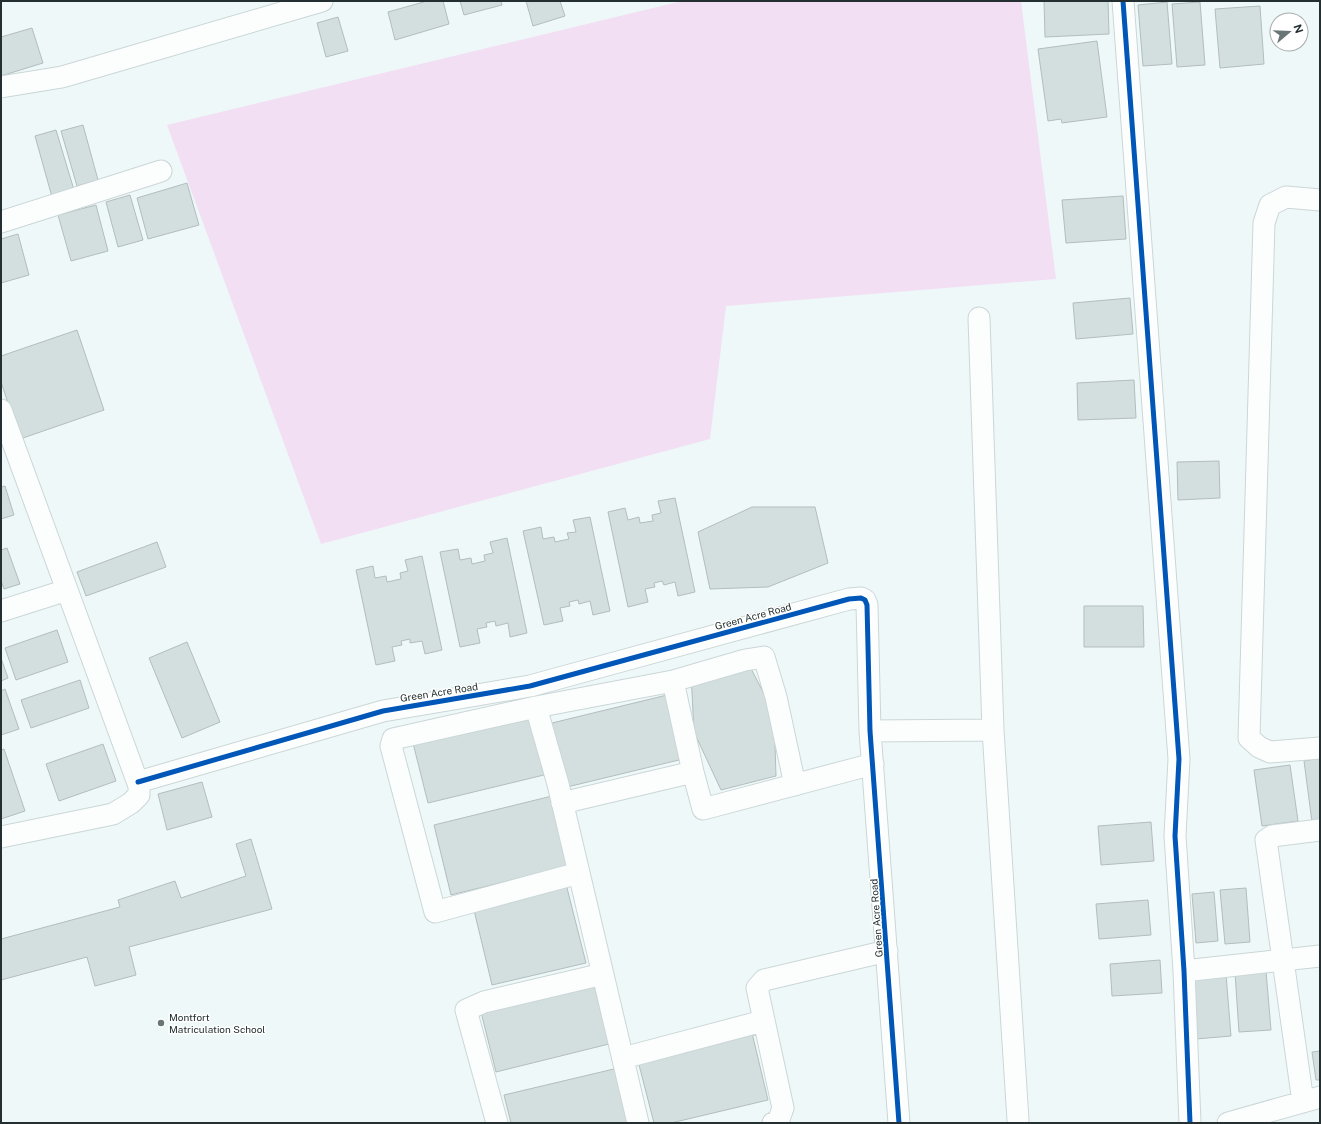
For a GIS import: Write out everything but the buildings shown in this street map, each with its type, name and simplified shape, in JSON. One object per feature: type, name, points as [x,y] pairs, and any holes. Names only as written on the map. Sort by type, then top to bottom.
[{"type":"street","points":[[1,87],[62,77],[322,1]]},
{"type":"street","points":[[1123,1],[1179,759],[1175,836],[1184,971],[1190,1123]]},
{"type":"street","points":[[1,222],[161,171]]},
{"type":"street","points":[[1320,200],[1286,197],[1270,205],[1264,223],[1249,738],[1259,748],[1270,752],[1320,748]]},
{"type":"street","points":[[979,318],[993,730],[1018,1120]]},
{"type":"street","points":[[1,837],[113,814],[131,803],[139,795],[138,782],[2,415]]},
{"type":"street","points":[[1,611],[67,590]]},
{"type":"street","name":"Green Acre Road","points":[[138,782],[383,711],[530,686],[856,598],[865,600],[870,731],[899,1123]]},
{"type":"street","points":[[579,873],[435,912],[390,746],[393,739],[536,707],[672,681],[745,660],[764,657],[776,697],[795,785]]},
{"type":"street","points":[[672,681],[703,809],[873,764]]},
{"type":"street","points":[[536,707],[562,803],[638,1123]]},
{"type":"street","points":[[870,731],[993,730]]},
{"type":"street","points":[[562,803],[693,772]]},
{"type":"street","points":[[1228,1123],[1312,1099],[1283,960],[1266,840],[1272,836],[1320,830]]},
{"type":"street","points":[[773,1123],[778,1122],[783,1108],[757,988],[764,980],[887,951]]},
{"type":"street","points":[[1184,971],[1320,956]]},
{"type":"street","points":[[497,1123],[466,1010],[484,1002],[603,974]]},
{"type":"street","points":[[623,1058],[763,1021]]},
{"type":"shaded area","points":[[1021,1],[1056,279],[726,306],[710,439],[321,544],[167,125],[678,2]]},
{"type":"cycle path","points":[[1123,1],[1179,759],[1175,836],[1184,971],[1190,1123]]},
{"type":"cycle path","points":[[138,782],[383,711],[530,686],[849,599],[861,598],[865,600],[867,605],[870,731],[899,1123]]},
{"type":"place","name":"Montfort Matriculation School","points":[[161,1023]]}]
